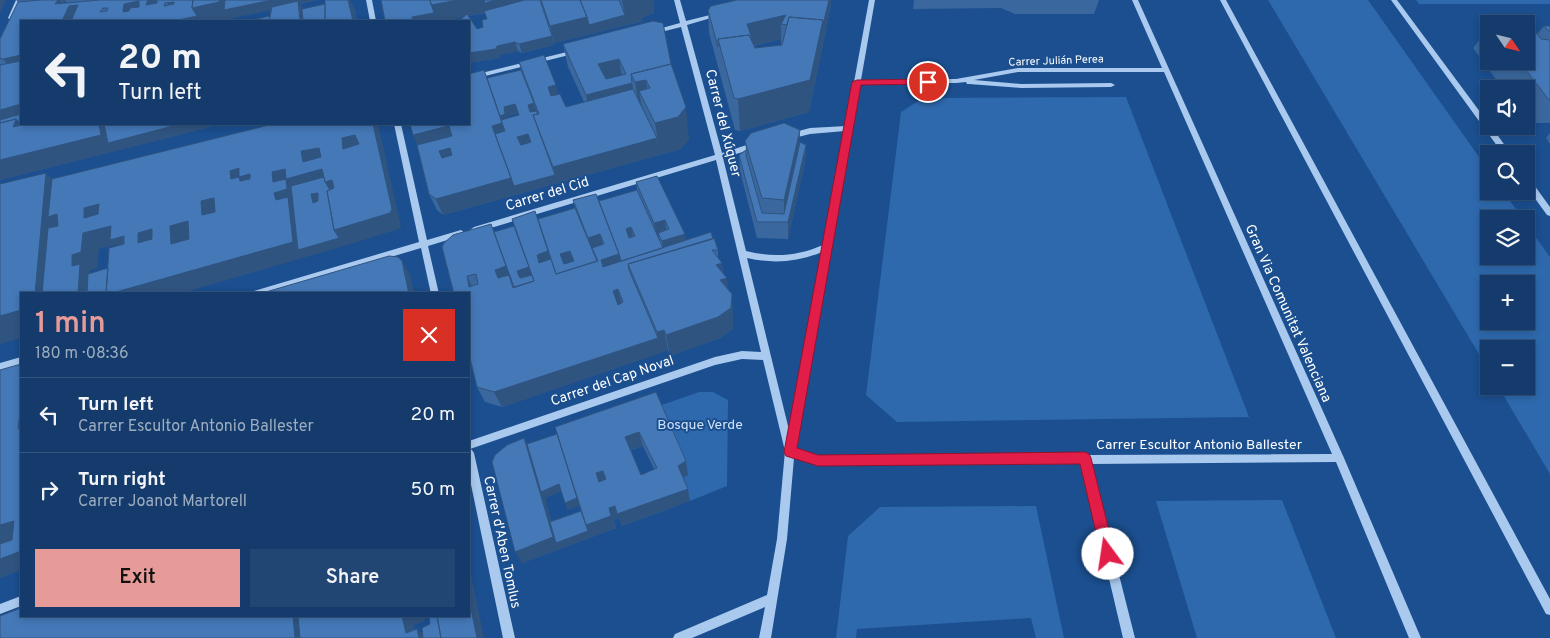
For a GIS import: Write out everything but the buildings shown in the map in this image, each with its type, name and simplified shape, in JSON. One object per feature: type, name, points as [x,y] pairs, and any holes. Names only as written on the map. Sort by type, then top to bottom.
[{"type":"street","points":[[9,23],[19,0]]},
{"type":"street","points":[[368,0],[373,20]]},
{"type":"street","name":"Carrer del Xúquer","points":[[677,0],[719,155],[790,452]]},
{"type":"street","points":[[765,638],[782,539],[790,452],[872,0]]},
{"type":"street","name":"Gran Via Comunitat Valenciana","points":[[1135,0],[1339,458],[1414,638]]},
{"type":"street","points":[[1223,0],[1550,610]]},
{"type":"street","points":[[1394,0],[1500,145]]},
{"type":"street","points":[[645,34],[730,12]]},
{"type":"street","points":[[470,78],[580,50]]},
{"type":"street","name":"Carrer Julián Perea","points":[[857,82],[956,81],[1018,70],[1166,70]]},
{"type":"street","points":[[956,81],[1021,86],[1112,85]]},
{"type":"street","points":[[397,125],[435,292]]},
{"type":"street","points":[[784,138],[810,131],[849,128]]},
{"type":"street","name":"Carrer del Cid","points":[[261,292],[767,142]]},
{"type":"street","points":[[1535,192],[1550,212]]},
{"type":"street","points":[[742,253],[761,259],[782,260],[811,254],[828,247]]},
{"type":"street","name":"Carrer del Cap Noval","points":[[470,445],[715,361],[742,355],[766,356]]},
{"type":"street","points":[[0,367],[20,361]]},
{"type":"street","name":"Carrer Escultor Antonio Ballester","points":[[790,452],[818,460],[1339,458]]},
{"type":"street","name":"Carrer d'Aben Tomlus","points":[[470,458],[509,638]]},
{"type":"street","points":[[1085,458],[1129,638]]},
{"type":"street","points":[[679,638],[772,598]]},
{"type":"street","points":[[0,609],[20,601]]},
{"type":"green space","points":[[1268,0],[1368,0],[1480,158],[1480,200],[1509,200],[1517,210],[1480,210],[1480,265],[1535,265],[1535,236],[1550,257],[1550,474],[1503,395],[1535,395],[1535,340],[1480,340],[1480,356]]},
{"type":"green space","points":[[1416,0],[1550,0],[1550,4],[1419,4]]},
{"type":"green space","points":[[1126,97],[1249,417],[897,422],[866,395],[901,112],[923,98]]},
{"type":"green space","name":"Bosque Verde","points":[[699,392],[713,392],[728,400],[727,486],[690,501],[680,479],[688,475],[659,406]]},
{"type":"green space","points":[[1282,500],[1336,638],[1197,638],[1156,501]]},
{"type":"green space","points":[[1036,506],[1064,638],[1036,638],[1031,618],[857,629],[856,638],[836,638],[848,536],[880,507]]},
{"type":"route","points":[[928,82],[857,82],[790,452],[818,460],[864,461],[1085,458],[1108,554]]}]
